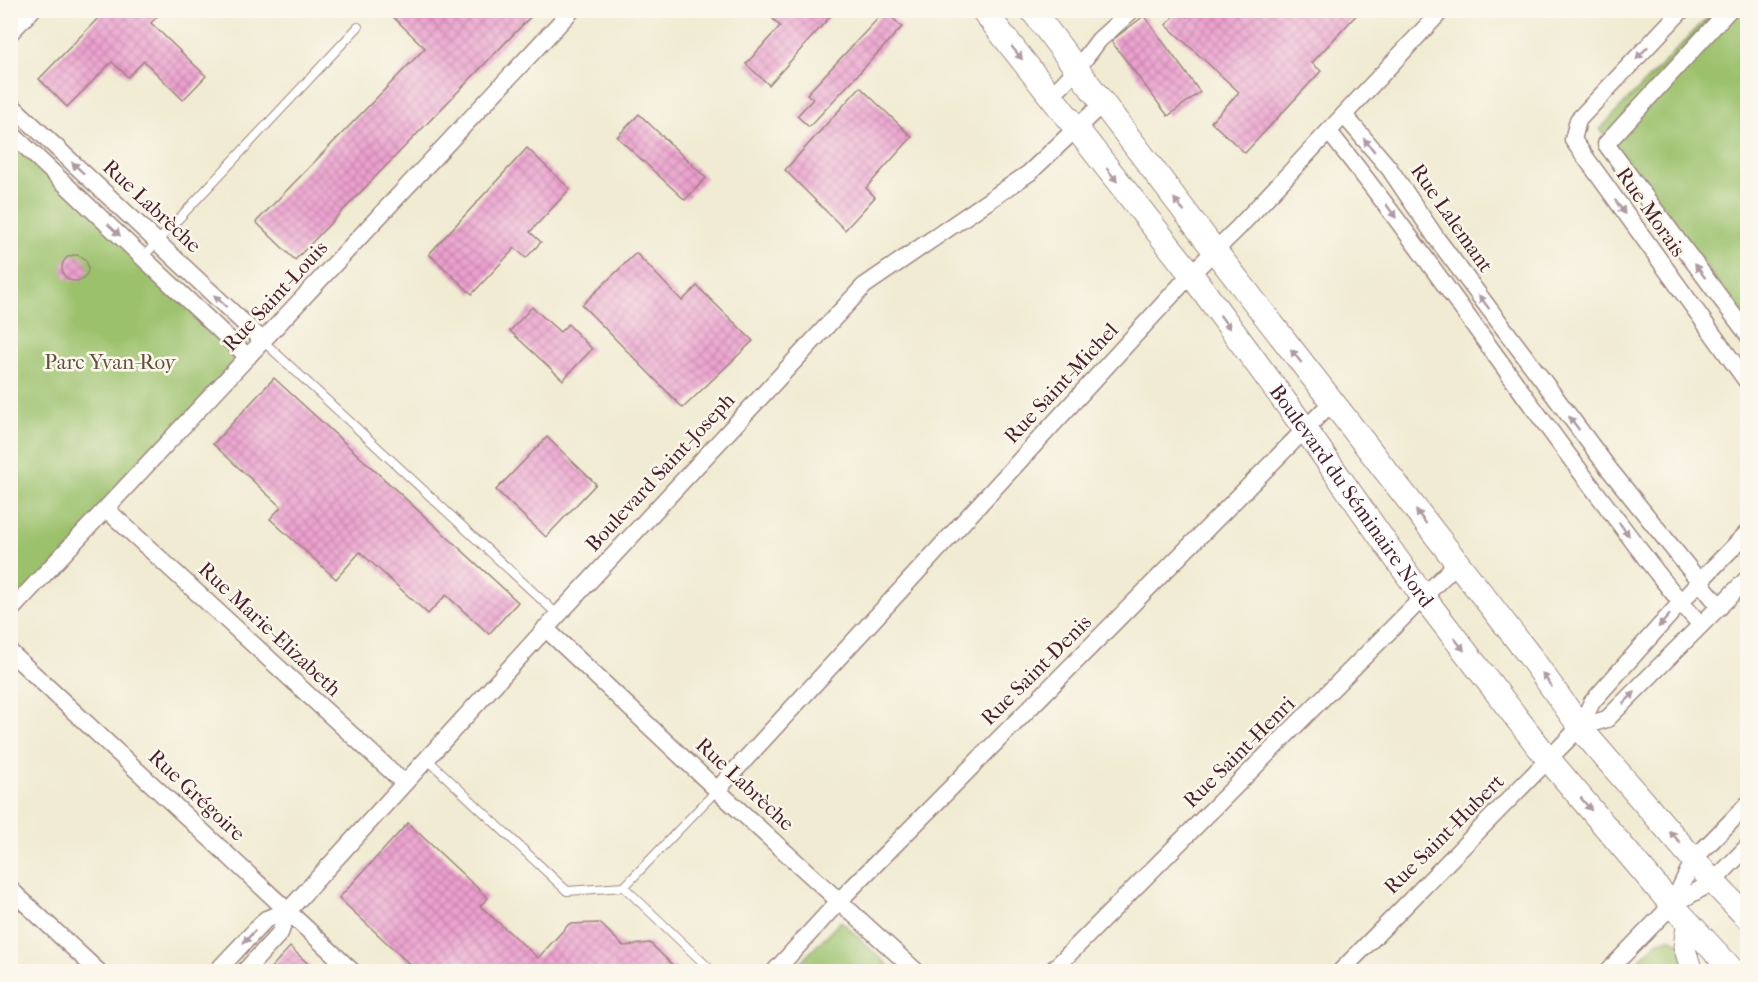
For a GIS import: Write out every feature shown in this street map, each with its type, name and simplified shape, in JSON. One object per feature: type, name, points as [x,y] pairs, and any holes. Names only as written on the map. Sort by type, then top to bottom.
[{"type":"main road","name":"Boulevard du Séminaire Nord","points":[[983,10],[1191,274],[1305,429],[1424,598],[1549,760],[1680,913],[1734,972]]},
{"type":"main road","name":"Boulevard du Séminaire Nord","points":[[1032,10],[1215,251],[1529,655],[1580,727],[1713,882],[1748,918]]},
{"type":"street","points":[[10,33],[32,10]]},
{"type":"street","name":"Rue Saint-Louis","points":[[10,611],[572,10]]},
{"type":"street","points":[[1051,96],[1077,69],[1099,40],[1131,10]]},
{"type":"street","name":"Rue Saint-Michel","points":[[717,790],[1191,274],[1329,132],[1442,10]]},
{"type":"street","points":[[1573,140],[1578,120],[1682,10]]},
{"type":"street","name":"Rue Morais","points":[[1606,144],[1729,10]]},
{"type":"street","name":"Rue Labrèche","points":[[10,104],[263,341]]},
{"type":"street","name":"Boulevard Saint-Joseph","points":[[244,972],[280,933],[288,911],[403,782],[864,286],[1029,173],[1102,104]]},
{"type":"street","name":"Rue Lalemant","points":[[1344,115],[1389,168],[1437,239],[1609,470],[1720,607]]},
{"type":"street","name":"Rue Labrèche","points":[[10,132],[248,357]]},
{"type":"street","points":[[1329,132],[1376,190],[1588,483],[1680,603],[1701,625]]},
{"type":"street","name":"Rue Morais","points":[[1573,140],[1606,144],[1748,335]]},
{"type":"street","name":"Rue Morais","points":[[1573,140],[1748,383]]},
{"type":"street","points":[[1693,309],[1717,293]]},
{"type":"street","points":[[1499,363],[1519,349]]},
{"type":"street","name":"Rue Saint-Denis","points":[[774,972],[839,901],[1332,402]]},
{"type":"street","points":[[1588,483],[1609,470]]},
{"type":"street","name":"Rue Marie-Elizabeth","points":[[106,509],[403,782]]},
{"type":"street","name":"Rue Saint-Hubert","points":[[1340,972],[1580,727],[1592,702],[1699,582],[1748,532]]},
{"type":"street","name":"Rue Saint-Henri","points":[[1052,972],[1457,563]]},
{"type":"street","name":"Rue Saint-Hubert","points":[[1580,727],[1607,719],[1748,578]]},
{"type":"street","name":"Rue Labrèche","points":[[545,628],[717,790],[917,972]]},
{"type":"street","name":"Rue Grégoire","points":[[10,652],[353,972]]},
{"type":"street","points":[[1692,972],[1684,946],[1680,913],[1694,859],[1747,806]]},
{"type":"street","points":[[1607,972],[1680,913],[1748,846]]},
{"type":"street","points":[[10,889],[99,972]]},
{"type":"street","name":"Boulevard Saint-Joseph","points":[[216,972],[266,919],[288,911]]},
{"type":"lane","points":[[143,257],[358,27]]},
{"type":"lane","points":[[263,341],[558,615]]},
{"type":"lane","points":[[426,758],[567,891],[624,887],[717,790]]},
{"type":"lane","points":[[624,887],[713,972]]},
{"type":"green space","points":[[1714,11],[1747,11],[1747,320],[1600,129]]},
{"type":"green space","name":"Parc Yvan-Roy","points":[[10,132],[250,358],[10,611]]},
{"type":"green space","points":[[841,921],[894,971],[792,971]]},
{"type":"green space","points":[[1670,938],[1684,946],[1691,972],[1628,972],[1657,942]]},
{"type":"building","points":[[106,10],[163,10],[151,23],[206,76],[183,100],[144,61],[128,77],[112,62],[67,107],[39,79]]},
{"type":"building","points":[[386,10],[537,10],[295,260],[256,222],[425,48]]},
{"type":"building","points":[[781,10],[836,10],[769,85],[746,64],[780,26],[773,19]]},
{"type":"building","points":[[1179,10],[1187,17],[1193,10],[1361,10],[1312,63],[1321,71],[1245,153],[1211,122],[1239,92],[1166,25]]},
{"type":"building","points":[[885,11],[902,27],[809,127],[797,116],[813,99],[807,94]]},
{"type":"building","points":[[1144,16],[1200,92],[1168,116],[1111,41]]},
{"type":"building","points":[[860,87],[912,137],[866,188],[875,197],[845,230],[785,170]]},
{"type":"building","points":[[639,114],[706,178],[685,200],[617,137]]},
{"type":"building","points":[[527,148],[570,189],[530,232],[541,242],[526,258],[515,248],[472,294],[429,254]]},
{"type":"building","points":[[636,253],[682,301],[697,286],[753,341],[683,408],[582,305]]},
{"type":"building","points":[[75,255],[84,259],[88,268],[84,277],[75,281],[66,277],[62,268],[66,259]]},
{"type":"building","points":[[532,307],[560,332],[568,324],[592,349],[563,380],[510,331]]},
{"type":"building","points":[[274,378],[518,602],[489,634],[446,595],[428,614],[360,552],[336,579],[270,519],[281,507],[213,444]]},
{"type":"building","points":[[547,437],[596,484],[546,537],[496,490]]},
{"type":"building","points":[[408,823],[488,898],[480,906],[538,958],[569,924],[600,923],[623,946],[650,943],[680,972],[418,972],[339,898]]},
{"type":"building","points":[[290,947],[317,972],[267,972]]}]
